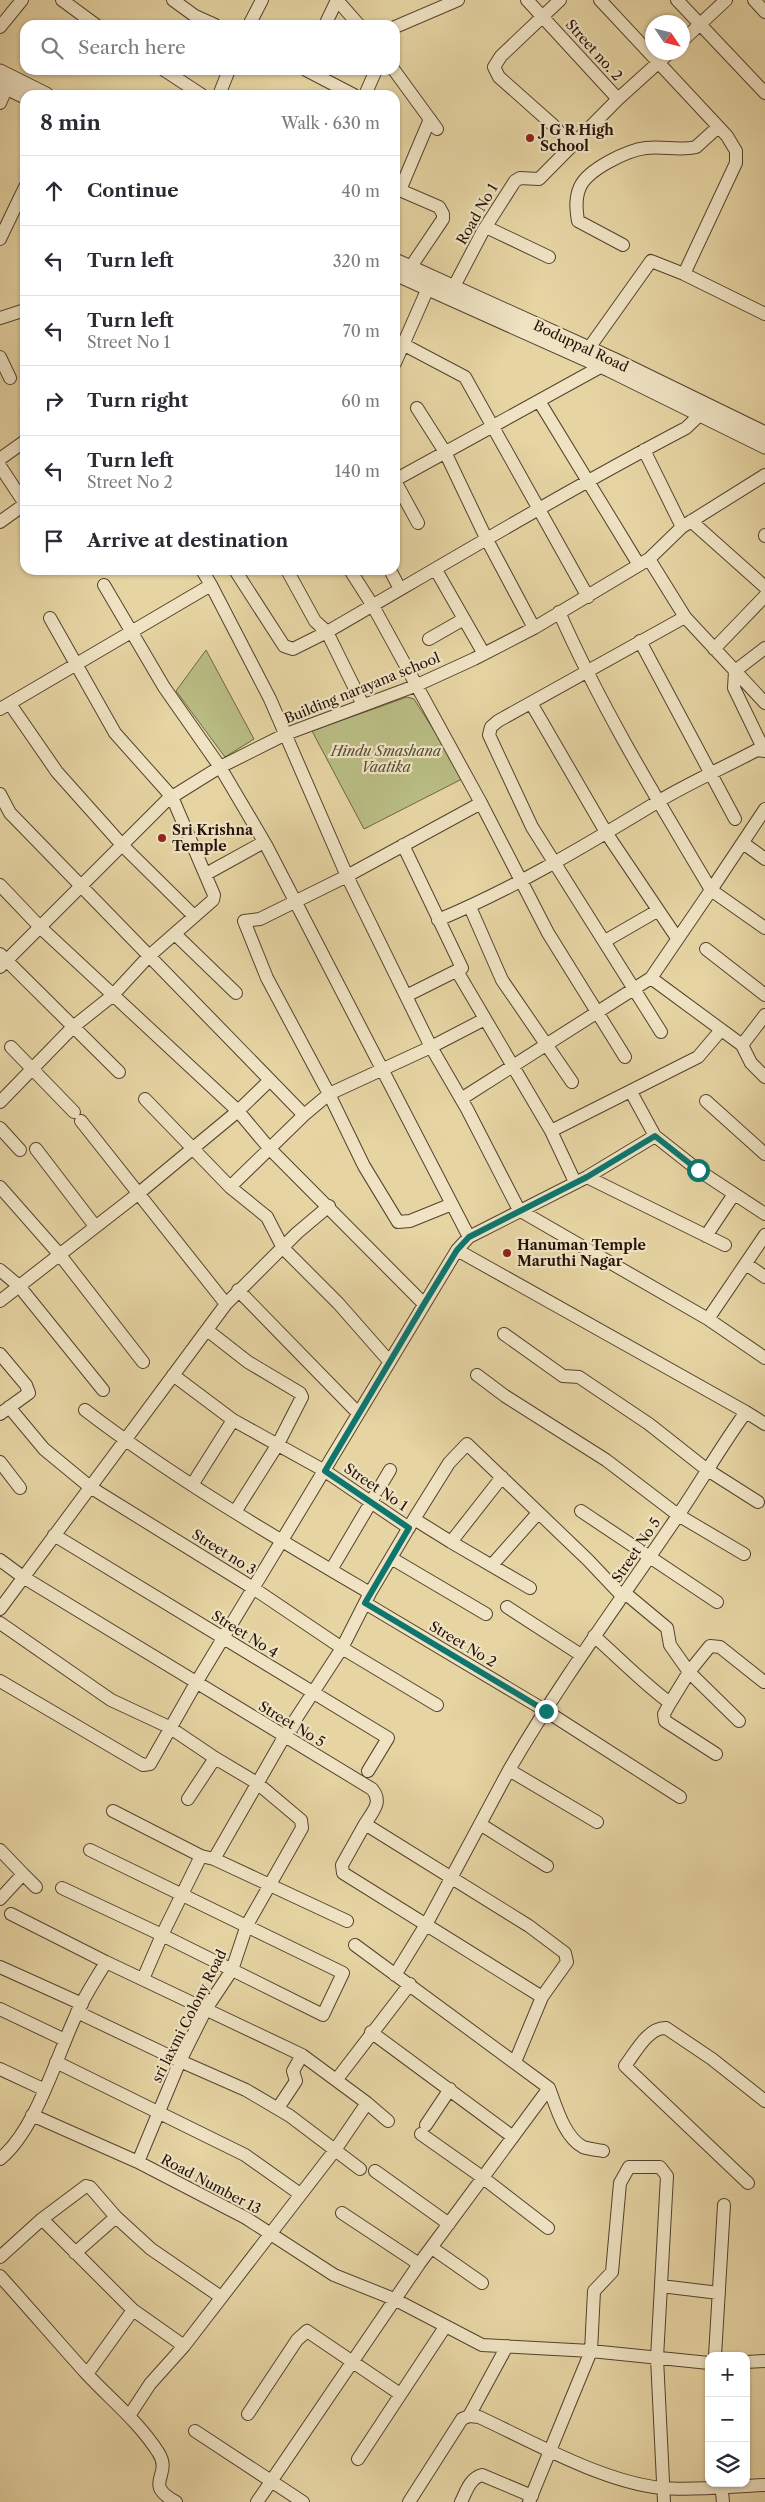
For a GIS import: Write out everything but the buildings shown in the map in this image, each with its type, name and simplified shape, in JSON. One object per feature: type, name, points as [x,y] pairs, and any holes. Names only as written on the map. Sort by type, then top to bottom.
[{"type":"street","points":[[0,28],[22,0]]},
{"type":"street","points":[[62,0],[89,20]]},
{"type":"street","points":[[173,0],[194,16],[203,20]]},
{"type":"street","points":[[252,20],[262,0]]},
{"type":"street","points":[[327,20],[337,0],[355,20]]},
{"type":"street","points":[[400,26],[458,0]]},
{"type":"street","name":"Street no. 2","points":[[527,0],[618,99]]},
{"type":"street","points":[[560,0],[501,56],[494,68],[499,77],[553,125],[572,146]]},
{"type":"street","points":[[600,0],[733,143],[736,151],[736,164],[684,274]]},
{"type":"street","points":[[678,0],[700,26],[765,92]]},
{"type":"street","points":[[690,34],[726,0]]},
{"type":"street","points":[[754,0],[765,12]]},
{"type":"street","name":"Road No 1","points":[[450,293],[486,227],[515,181],[526,177],[539,179],[618,99],[661,60]]},
{"type":"street","points":[[0,72],[36,90]]},
{"type":"street","points":[[172,75],[194,90]]},
{"type":"street","points":[[221,90],[227,75]]},
{"type":"street","points":[[316,75],[344,90]]},
{"type":"street","points":[[367,90],[374,75]]},
{"type":"street","points":[[398,75],[434,124],[400,184]]},
{"type":"street","points":[[0,103],[4,85],[20,93]]},
{"type":"street","points":[[622,245],[578,221],[577,202],[581,185],[586,178],[622,154],[647,148],[696,147],[718,127]]},
{"type":"street","points":[[400,190],[439,207],[444,214],[443,219],[410,268]]},
{"type":"street","points":[[0,239],[20,197]]},
{"type":"street","points":[[486,227],[549,257]]},
{"type":"street","points":[[589,348],[651,261],[684,274],[765,314]]},
{"type":"street","name":"Boduppal Road","points":[[400,263],[450,293],[602,366],[705,411],[765,434]]},
{"type":"street","name":"Boduppal Road","points":[[400,275],[428,288],[450,293],[589,348],[765,446]]},
{"type":"street","points":[[400,340],[428,288]]},
{"type":"street","points":[[0,318],[20,312]]},
{"type":"street","points":[[400,343],[465,377],[588,598]]},
{"type":"street","points":[[0,358],[10,378]]},
{"type":"street","points":[[400,478],[602,366]]},
{"type":"street","points":[[539,401],[587,482],[685,617],[765,703]]},
{"type":"street","points":[[417,408],[445,452],[486,538],[534,628]]},
{"type":"street","points":[[238,575],[284,646],[293,649],[327,632],[436,570],[486,538],[686,428],[705,411]]},
{"type":"street","points":[[0,458],[20,444]]},
{"type":"street","points":[[644,450],[686,524],[765,588]]},
{"type":"street","points":[[0,466],[20,496]]},
{"type":"street","name":"Building narayana school","points":[[2,961],[41,928],[172,797],[220,766],[286,734],[415,686],[534,628],[588,598],[614,579],[644,562],[686,524],[765,475]]},
{"type":"street","points":[[400,490],[418,523]]},
{"type":"street","points":[[0,522],[20,508]]},
{"type":"street","points":[[436,570],[484,654]]},
{"type":"street","points":[[193,915],[123,846],[57,772],[5,706],[131,632],[207,575],[286,734],[347,876],[431,1047],[462,1098],[520,1210],[708,1318],[765,1358]]},
{"type":"street","points":[[290,575],[315,621],[327,632],[363,705]]},
{"type":"street","points":[[353,575],[373,606],[415,686],[481,803],[548,932],[626,1057]]},
{"type":"street","points":[[393,575],[400,589]]},
{"type":"street","points":[[104,585],[164,687],[220,766],[264,842],[469,1237]]},
{"type":"street","points":[[714,649],[765,596]]},
{"type":"street","points":[[560,612],[586,674],[658,802],[711,890],[765,928]]},
{"type":"street","points":[[661,1032],[532,827],[489,735],[491,727],[498,721],[586,674],[640,641],[685,617]]},
{"type":"street","points":[[0,1102],[73,1027],[112,996],[148,957],[212,900],[214,891],[172,797],[115,733],[50,618]]},
{"type":"street","points":[[429,639],[464,619]]},
{"type":"street","points":[[640,641],[735,819]]},
{"type":"street","points":[[438,920],[470,907],[607,834],[658,802],[757,750],[764,750],[734,688],[735,671],[765,648]]},
{"type":"street","points":[[531,703],[607,834],[657,911],[677,938]]},
{"type":"street","points":[[0,794],[10,813],[81,888],[304,1115]]},
{"type":"street","points":[[452,1204],[410,1221],[398,1222],[364,1166],[329,1094],[267,978],[244,921],[260,919],[347,876],[481,803]]},
{"type":"street","points":[[462,1098],[651,978],[765,810]]},
{"type":"street","points":[[206,874],[264,842]]},
{"type":"street","points":[[743,843],[765,859]]},
{"type":"street","points":[[402,845],[462,968],[406,996]]},
{"type":"street","points":[[0,885],[41,928],[112,996],[238,1111],[269,1148],[329,1206],[424,1304]]},
{"type":"street","points":[[470,907],[502,980],[572,1082]]},
{"type":"street","points":[[604,941],[657,911]]},
{"type":"street","points":[[174,934],[236,993]]},
{"type":"street","points":[[706,949],[765,995]]},
{"type":"street","points":[[2,961],[119,1072]]},
{"type":"street","points":[[457,971],[581,1180],[726,1245]]},
{"type":"street","points":[[651,978],[742,1045],[751,1063],[765,1077]]},
{"type":"street","points":[[742,1045],[765,1015]]},
{"type":"street","points":[[230,1187],[304,1115],[329,1094],[431,1047],[485,1018]]},
{"type":"street","points":[[551,1130],[631,1092],[698,1057],[722,1030]]},
{"type":"street","points":[[11,1047],[77,1116],[226,1304]]},
{"type":"street","points":[[0,1300],[139,1193],[238,1111],[269,1081]]},
{"type":"street","points":[[631,1092],[655,1136],[698,1170],[765,1214]]},
{"type":"street","points":[[145,1099],[230,1187],[267,1217],[283,1248],[338,1303],[389,1361]]},
{"type":"street","points":[[706,1101],[765,1154]]},
{"type":"street","points":[[0,1128],[20,1150]]},
{"type":"street","points":[[0,1681],[142,1765],[150,1764],[196,1683],[457,1250],[469,1237],[581,1180],[655,1136]]},
{"type":"street","points":[[36,1149],[95,1226]]},
{"type":"street","points":[[0,1187],[60,1255],[143,1362]]},
{"type":"street","points":[[706,1236],[734,1194]]},
{"type":"street","points":[[0,1610],[226,1304],[238,1290],[329,1206]]},
{"type":"street","points":[[708,1318],[765,1235]]},
{"type":"street","points":[[457,1250],[765,1424]]},
{"type":"street","points":[[746,1264],[765,1277]]},
{"type":"street","points":[[0,1270],[20,1286],[103,1390]]},
{"type":"street","points":[[238,1290],[358,1413]]},
{"type":"street","points":[[207,1330],[248,1362],[300,1394],[302,1402],[235,1512]]},
{"type":"street","points":[[504,1334],[563,1376],[579,1377],[649,1424],[706,1469],[758,1502]]},
{"type":"street","points":[[0,1354],[26,1385],[29,1393],[5,1411]]},
{"type":"street","name":"Street No 1","points":[[174,1375],[233,1420],[325,1471],[370,1502],[411,1524],[451,1542],[530,1588]]},
{"type":"street","points":[[477,1375],[506,1396],[606,1460],[678,1515],[744,1554]]},
{"type":"street","points":[[85,1410],[124,1441],[282,1542]]},
{"type":"street","name":"Street no 3","points":[[5,1411],[44,1449],[90,1487],[253,1588],[342,1648],[437,1705]]},
{"type":"street","name":"Street No 5","points":[[395,1975],[427,1923],[509,1770],[581,1655],[624,1595],[678,1515],[706,1469],[746,1412]]},
{"type":"street","points":[[192,1485],[233,1420]]},
{"type":"street","points":[[144,1979],[162,1934],[182,1893],[208,1858],[257,1783],[284,1737],[342,1648],[367,1598],[449,1463],[467,1444],[624,1595],[667,1628],[670,1645],[689,1672],[739,1722]]},
{"type":"street","points":[[0,1462],[20,1488]]},
{"type":"street","points":[[330,1570],[390,1470]]},
{"type":"street","points":[[451,1542],[502,1477]]},
{"type":"street","points":[[581,1511],[648,1558],[717,1602]]},
{"type":"street","points":[[492,1565],[538,1513]]},
{"type":"street","name":"Street No 4","points":[[54,1535],[388,1738],[368,1771]]},
{"type":"street","name":"Street No 2","points":[[282,1542],[330,1570],[367,1598],[680,1796]]},
{"type":"street","points":[[391,1558],[486,1614]]},
{"type":"street","name":"Street No 5","points":[[0,1560],[23,1577],[372,1790],[377,1796],[378,1804],[365,1824]]},
{"type":"street","points":[[507,1607],[581,1655]]},
{"type":"street","name":"sri laxmi Colony Road","points":[[0,1623],[111,1700],[170,1727],[215,1758],[257,1783],[301,1820],[302,1828],[247,1925],[232,1970],[206,2009],[180,2061],[138,2162]]},
{"type":"street","points":[[594,1636],[639,1676],[647,1686],[670,1704]]},
{"type":"street","points":[[716,1754],[665,1721],[664,1714],[689,1672],[710,1646],[715,1645],[764,1682]]},
{"type":"street","points":[[188,1800],[215,1758]]},
{"type":"street","points":[[509,1770],[597,1822]]},
{"type":"street","points":[[113,1811],[208,1858],[347,1921]]},
{"type":"street","points":[[515,2062],[542,1997],[565,1965],[567,1956],[529,1926],[365,1824],[342,1865],[343,1873],[427,1923],[542,1997]]},
{"type":"street","points":[[480,1824],[547,1866]]},
{"type":"street","points":[[0,1850],[36,1887]]},
{"type":"street","points":[[62,1888],[162,1934],[323,2015],[343,1973],[182,1893],[90,1850]]},
{"type":"street","points":[[0,1898],[23,1874]]},
{"type":"street","points":[[11,1914],[106,1962],[302,2055],[368,2103],[388,2121]]},
{"type":"street","points":[[355,1945],[549,2088],[565,2126],[578,2143],[584,2147],[603,2152]]},
{"type":"street","points":[[2,2155],[14,2145],[32,2115],[79,2008],[106,1962]]},
{"type":"street","points":[[0,1967],[180,2061],[246,2090],[278,2108],[360,2169]]},
{"type":"street","points":[[337,2080],[371,2032],[410,1984]]},
{"type":"street","points":[[0,2009],[65,2040]]},
{"type":"street","points":[[748,2184],[625,2066],[650,2033],[659,2028],[666,2028],[712,2059],[765,2101]]},
{"type":"street","points":[[371,2032],[513,2137]]},
{"type":"street","points":[[278,2108],[294,2086],[296,2081],[293,2071],[302,2055]]},
{"type":"street","points":[[56,2062],[246,2155],[300,2194]]},
{"type":"street","points":[[0,2070],[43,2090]]},
{"type":"street","points":[[257,2502],[270,2480],[354,2362],[394,2299],[549,2088]]},
{"type":"street","points":[[450,2089],[424,2130],[548,2228]]},
{"type":"street","points":[[129,2416],[150,2384],[184,2346],[368,2103]]},
{"type":"street","name":"Road Number 13","points":[[32,2115],[138,2162],[246,2218],[269,2235],[334,2275],[394,2299],[482,2345],[590,2351],[705,2364]]},
{"type":"street","points":[[461,2502],[469,2485],[477,2476],[482,2475],[530,2499],[590,2351],[594,2290],[612,2272],[620,2183],[629,2167],[660,2167],[667,2176],[657,2358],[664,2502]]},
{"type":"street","points":[[375,2171],[449,2224]]},
{"type":"street","points":[[0,2257],[42,2219],[86,2186],[93,2190],[116,2217],[152,2250],[221,2298]]},
{"type":"street","points":[[715,2352],[724,2205]]},
{"type":"street","points":[[342,2213],[419,2264]]},
{"type":"street","points":[[75,2253],[116,2217]]},
{"type":"street","points":[[42,2219],[133,2310],[184,2346]]},
{"type":"street","points":[[432,2248],[482,2283]]},
{"type":"street","points":[[0,2276],[87,2374],[129,2416],[159,2452],[164,2465],[159,2489],[176,2502]]},
{"type":"street","points":[[660,2286],[719,2293]]},
{"type":"street","points":[[87,2374],[133,2310]]},
{"type":"street","points":[[358,2458],[445,2327]]},
{"type":"street","points":[[248,2414],[303,2333],[307,2332],[400,2394]]},
{"type":"street","points":[[469,2416],[507,2346]]},
{"type":"street","points":[[750,2362],[765,2361]]},
{"type":"street","points":[[409,2502],[462,2419],[469,2416],[479,2417],[549,2450],[634,2483],[663,2488],[705,2486]]},
{"type":"street","points":[[195,2431],[303,2502]]},
{"type":"street","points":[[750,2485],[765,2485]]},
{"type":"street","points":[[721,2487],[722,2502]]},
{"type":"green space","points":[[206,650],[254,739],[225,757],[176,691]]},
{"type":"green space","name":"Hindu Smashana Vaatika","points":[[407,697],[414,699],[447,751],[462,779],[364,829],[312,731]]},
{"type":"place","name":"J G R High School","points":[[530,138]]},
{"type":"place","name":"Sri Krishna Temple","points":[[162,838]]},
{"type":"place","name":"Hanuman Temple Maruthi Nagar","points":[[507,1253]]},
{"type":"route","points":[[546,1711],[365,1603],[409,1528],[325,1471],[457,1250],[469,1237],[550,1194],[587,1177],[655,1136],[698,1170]]}]
